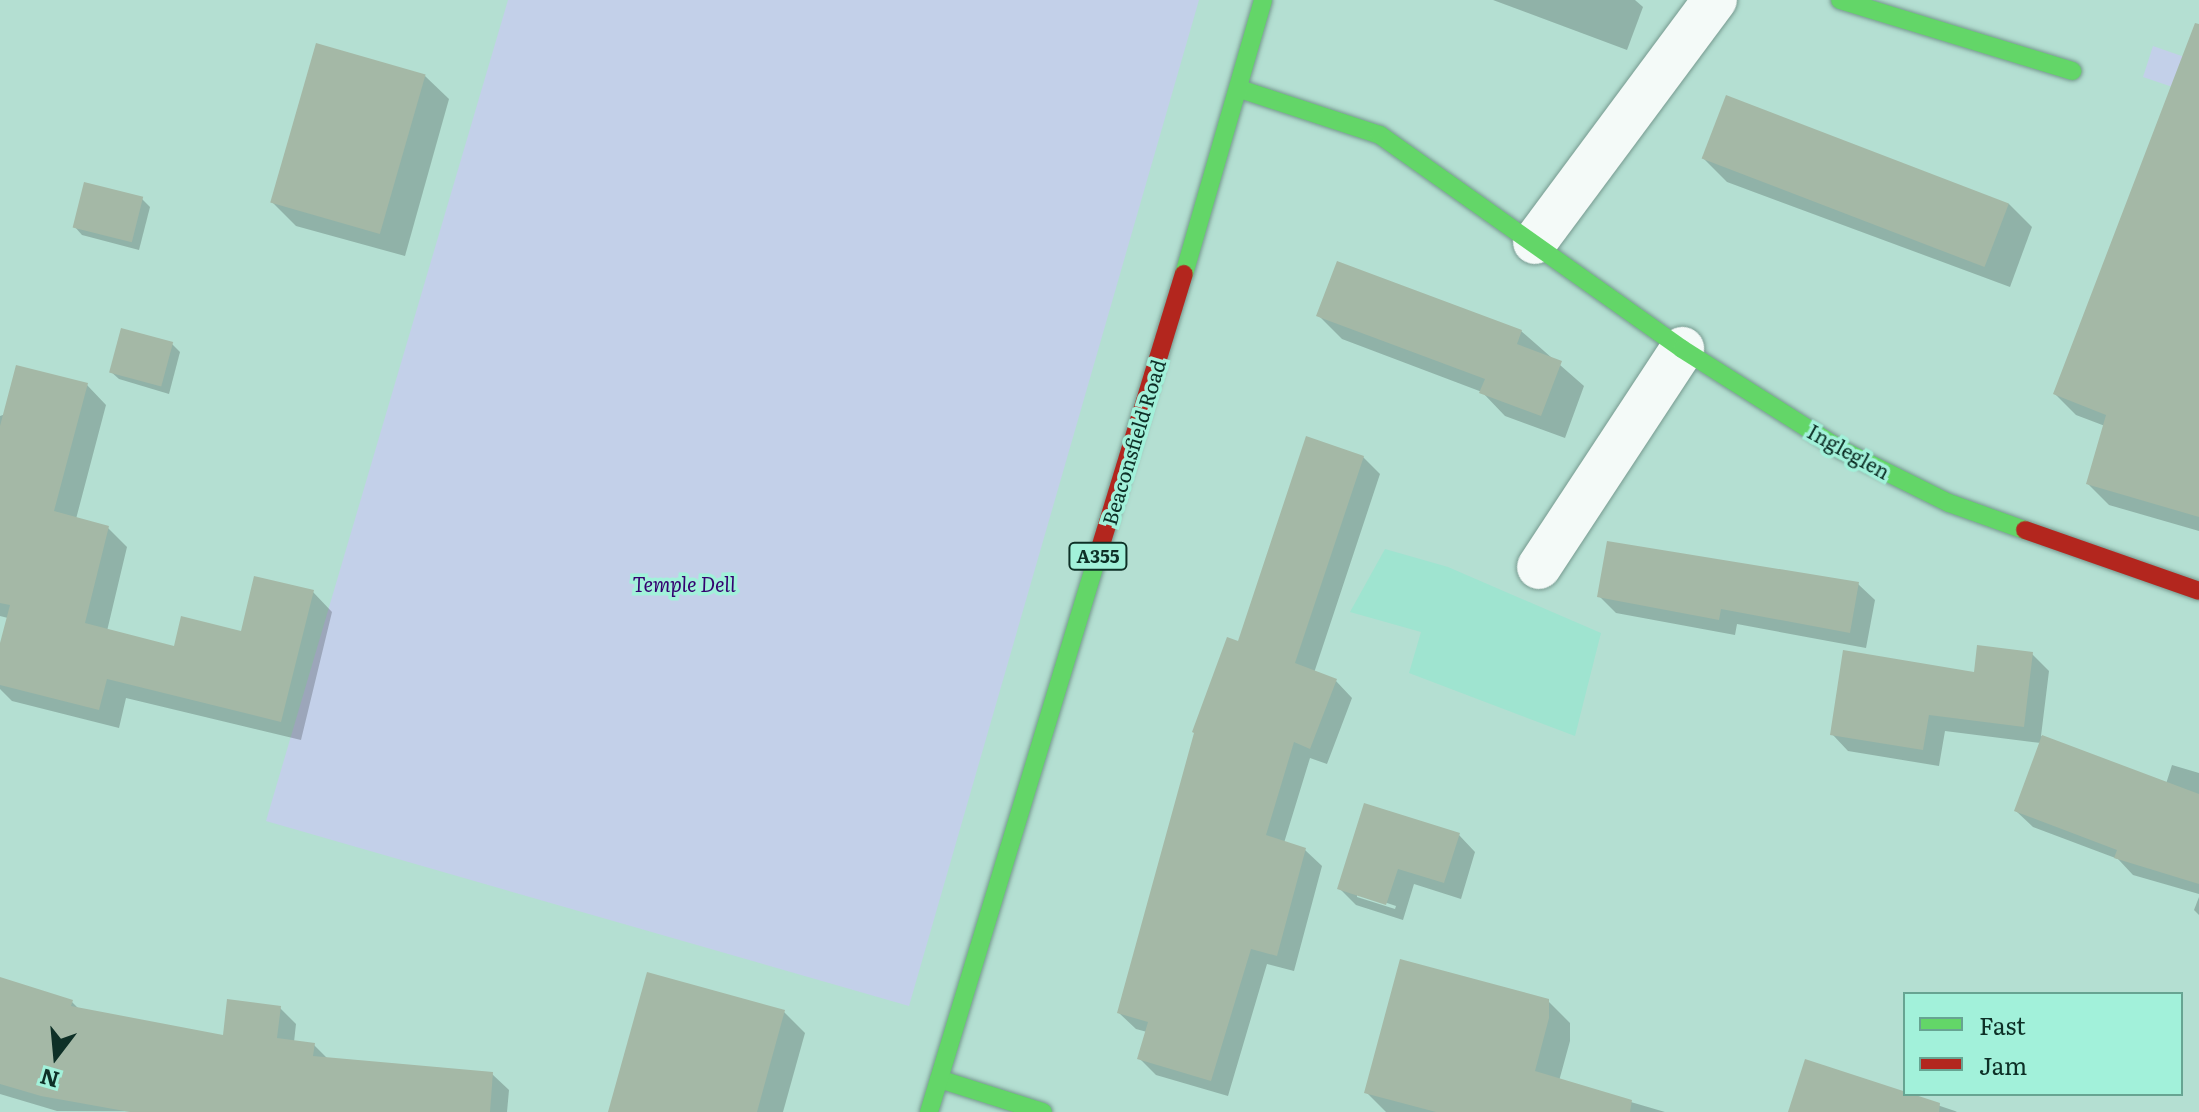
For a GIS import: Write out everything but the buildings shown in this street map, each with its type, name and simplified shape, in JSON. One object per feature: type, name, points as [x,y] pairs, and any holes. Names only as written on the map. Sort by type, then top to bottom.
[{"type":"street","name":"Beaconsfield Road","points":[[929,1112],[1240,89],[1263,0]]},
{"type":"street","points":[[1535,242],[1715,0]]},
{"type":"street","points":[[1840,0],[2072,71]]},
{"type":"street","name":"Ingleglen","points":[[1240,89],[1380,135],[1682,349],[1840,449],[1949,503],[2199,591]]},
{"type":"street","points":[[1539,567],[1682,349]]},
{"type":"street","points":[[939,1079],[1043,1112]]},
{"type":"shaded area","points":[[1385,549],[1448,567],[1601,633],[1575,736],[1409,673],[1421,632],[1350,612]]},
{"type":"green space","name":"Temple Dell","points":[[508,0],[1199,0],[909,1006],[266,821]]},
{"type":"green space","points":[[2153,46],[2199,62],[2199,96],[2143,77]]},
{"type":"traffic: fast","points":[[1184,274],[1263,0]]},
{"type":"traffic: fast","points":[[1840,0],[2072,71]]},
{"type":"traffic: fast","points":[[1240,89],[1380,135],[1682,349],[1840,449],[1949,503],[2025,530]]},
{"type":"traffic: fast","points":[[929,1112],[1097,558]]},
{"type":"traffic: fast","points":[[939,1079],[1043,1112]]},
{"type":"traffic: jam","points":[[1097,558],[1184,274]]},
{"type":"traffic: jam","points":[[2025,530],[2199,591]]}]
